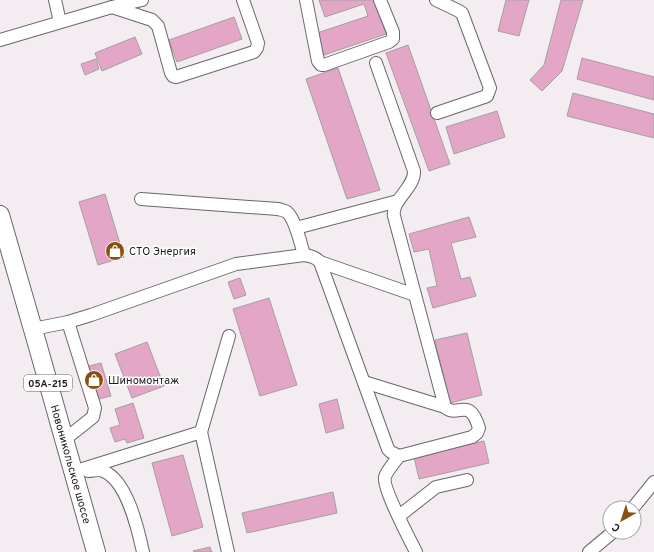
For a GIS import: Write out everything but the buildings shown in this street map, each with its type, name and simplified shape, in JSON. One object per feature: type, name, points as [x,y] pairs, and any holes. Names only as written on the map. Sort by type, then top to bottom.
[{"type":"highway","name":"Новоникольское шоссе","points":[[0,215],[96,552]]},
{"type":"lane","points":[[55,0],[60,22]]},
{"type":"lane","points":[[0,40],[112,7],[142,0]]},
{"type":"lane","points":[[112,7],[152,20],[158,26],[171,73],[176,77],[254,52],[258,48],[258,43],[243,0]]},
{"type":"lane","points":[[306,0],[318,61],[324,65],[389,42],[393,39],[393,32],[380,0]]},
{"type":"lane","points":[[436,0],[462,13],[490,88],[487,96],[437,113]]},
{"type":"lane","points":[[376,63],[414,171],[413,181],[398,201],[393,212],[444,407]]},
{"type":"lane","points":[[141,199],[278,209],[285,211],[290,216],[296,228],[304,255]]},
{"type":"lane","points":[[296,228],[398,201]]},
{"type":"lane","points":[[33,330],[91,315],[236,264],[304,255],[316,258],[320,262],[415,295]]},
{"type":"lane","points":[[320,262],[388,449],[399,456]]},
{"type":"lane","points":[[64,440],[93,417],[95,408],[68,322]]},
{"type":"lane","points":[[228,552],[201,432],[229,336]]},
{"type":"lane","points":[[364,382],[444,407],[448,410],[452,411],[464,409],[476,418],[479,428],[477,433],[472,437],[399,456],[385,476],[385,485],[416,552]]},
{"type":"lane","points":[[73,472],[201,432]]},
{"type":"lane","points":[[73,472],[102,470],[112,476],[122,489],[132,510],[143,552]]},
{"type":"lane","points":[[399,516],[436,487],[467,480]]},
{"type":"lane","points":[[639,500],[654,482]]},
{"type":"lane","points":[[589,552],[603,540]]},
{"type":"place","name":"СТО Энергия","points":[[115,251]]},
{"type":"place","name":"Шиномонтаж","points":[[94,380]]}]
